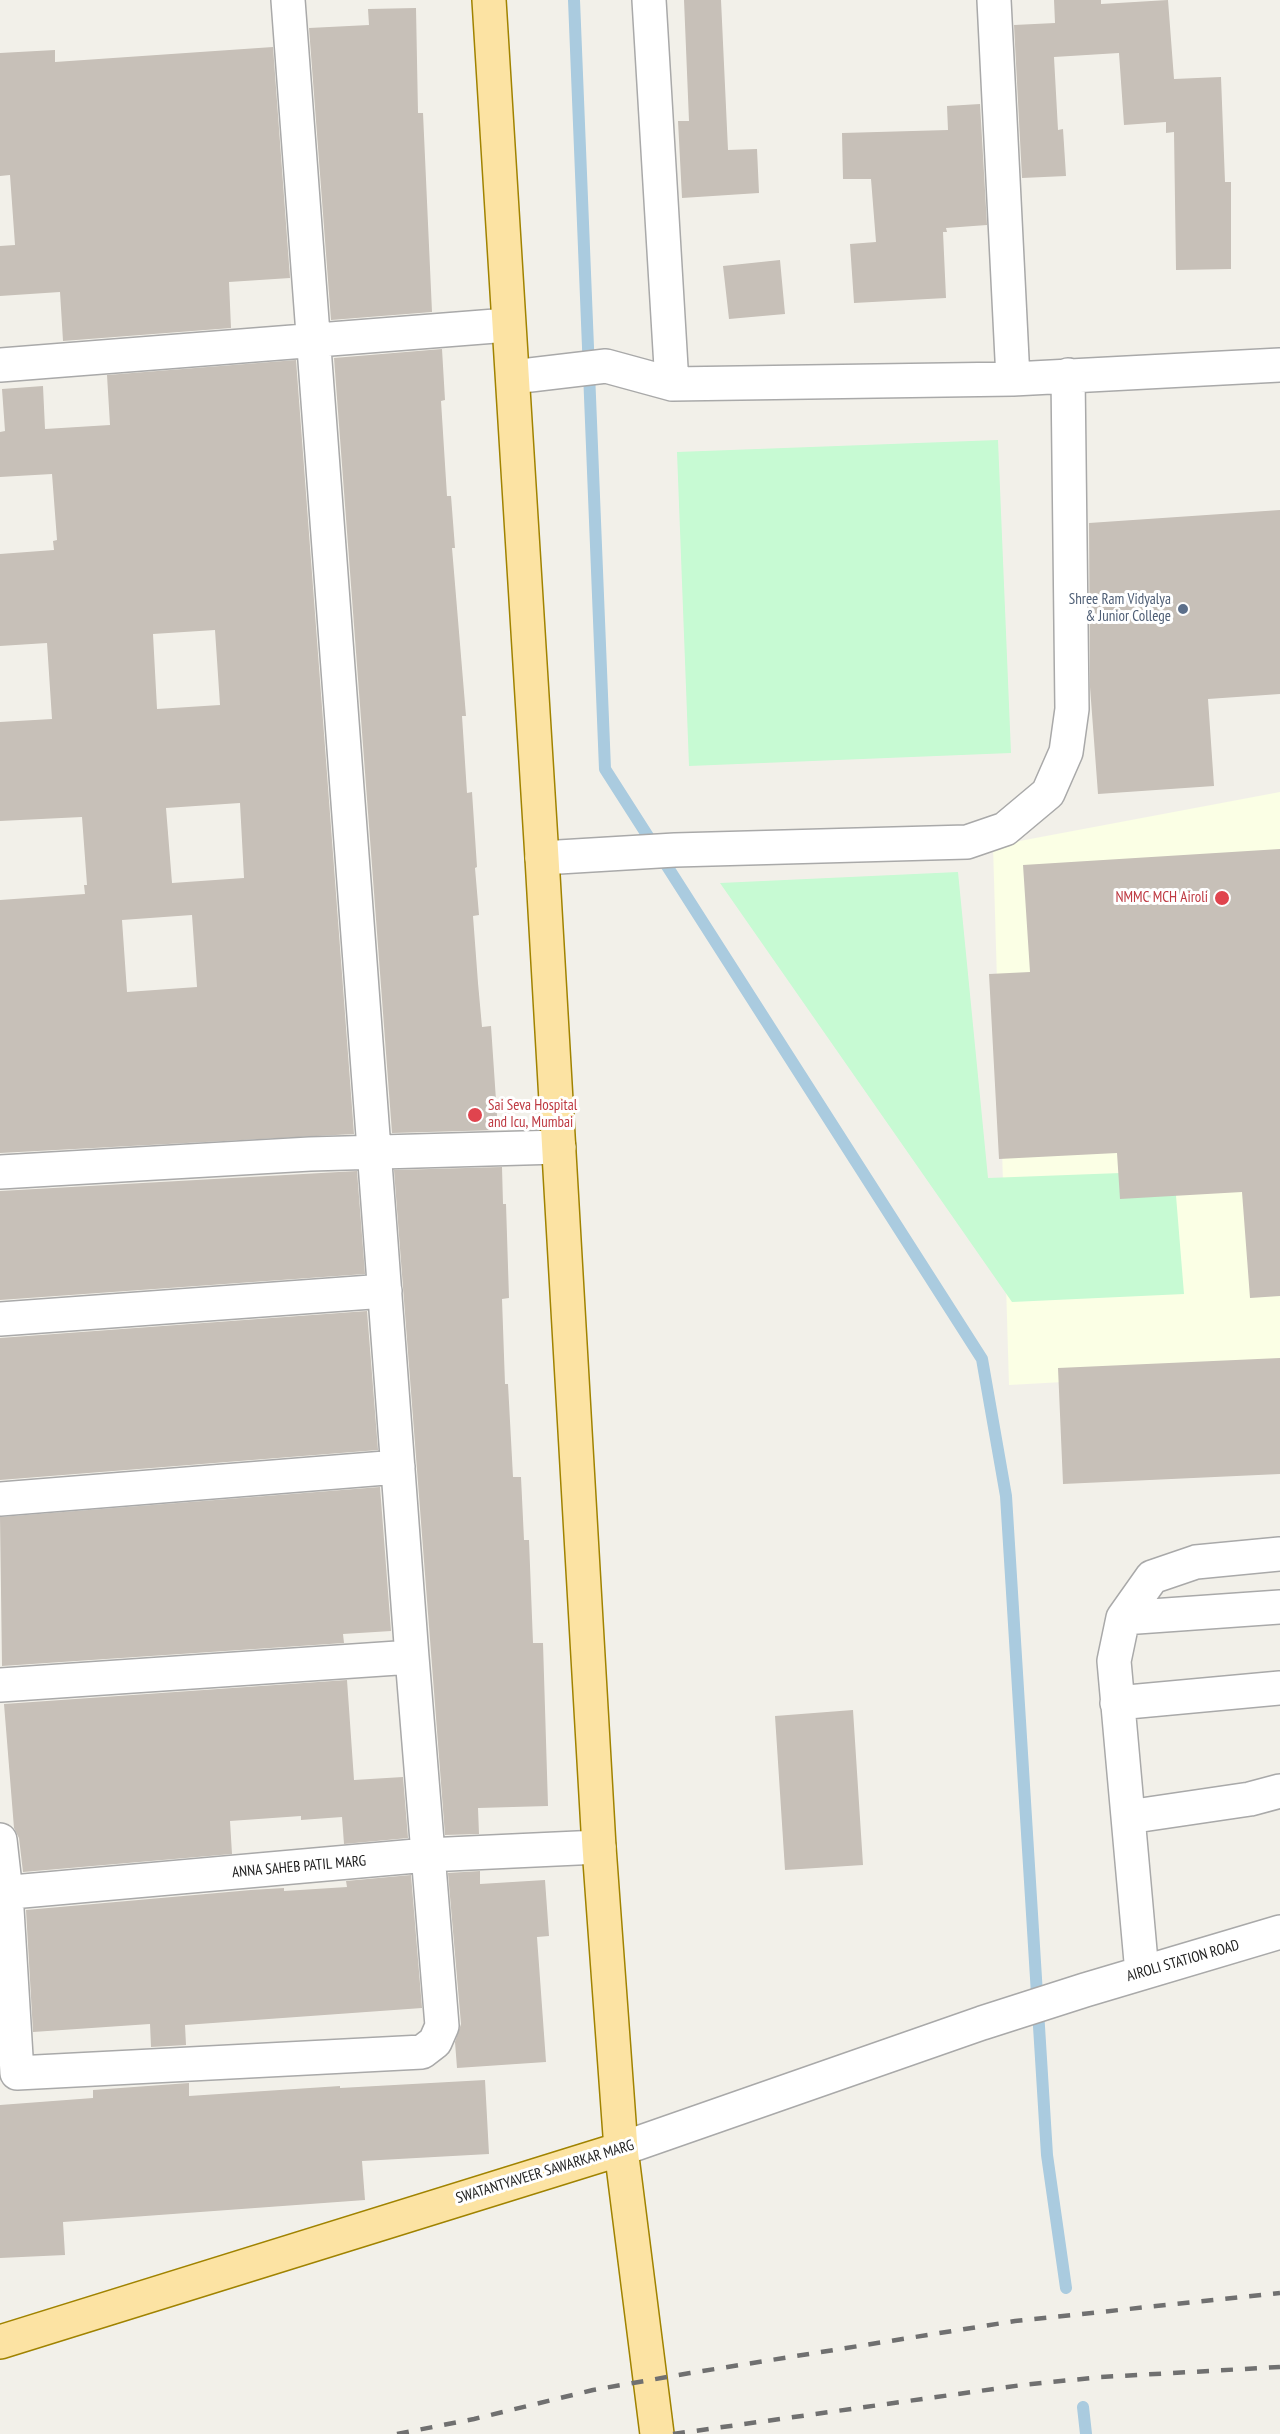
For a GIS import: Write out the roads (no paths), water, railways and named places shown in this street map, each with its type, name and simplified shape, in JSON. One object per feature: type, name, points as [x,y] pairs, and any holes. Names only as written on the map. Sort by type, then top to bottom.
[{"type":"main road","points":[[489,0],[508,325],[521,376],[542,858],[599,1847],[621,2149],[657,2434]]},
{"type":"main road","name":"SWATANTYAVEER SAWARKAR MARG","points":[[0,2342],[621,2149]]},
{"type":"street","points":[[0,1840],[8,2073],[422,2052],[435,2042],[442,2026],[427,1855],[288,0]]},
{"type":"street","points":[[649,0],[672,384]]},
{"type":"street","points":[[994,0],[1013,379]]},
{"type":"street","points":[[0,365],[508,325]]},
{"type":"street","points":[[521,376],[606,366],[672,384],[1013,379],[1280,365]]},
{"type":"street","points":[[542,858],[675,850],[967,842],[1005,829],[1048,794],[1066,752],[1072,709],[1068,375]]},
{"type":"street","points":[[0,1172],[298,1154],[559,1147]]},
{"type":"street","points":[[0,1319],[385,1291]]},
{"type":"street","points":[[0,1499],[398,1467]]},
{"type":"street","points":[[1142,1973],[1113,1661],[1123,1618],[1152,1576],[1196,1562],[1280,1554]]},
{"type":"street","points":[[1123,1618],[1280,1607]]},
{"type":"street","points":[[0,1685],[412,1656]]},
{"type":"street","points":[[1117,1703],[1280,1688]]},
{"type":"street","points":[[1128,1817],[1250,1799],[1280,1791]]},
{"type":"street","name":"ANNA SAHEB PATIL MARG","points":[[3,1893],[427,1855],[599,1847]]},
{"type":"street","name":"AIROLI STATION ROAD","points":[[1085,1989],[1280,1932]]},
{"type":"street","name":"SWATANTYAVEER SAWARKAR MARG","points":[[621,2149],[1085,1989]]},
{"type":"waterway","points":[[574,0],[605,769],[982,1359],[1006,1496],[1047,2155],[1066,2288]]},
{"type":"waterway","points":[[1083,2407],[1086,2434]]},
{"type":"railway","points":[[397,2434],[474,2419],[593,2390],[1015,2321],[1280,2293]]},
{"type":"railway","points":[[673,2434],[1022,2385],[1101,2377],[1280,2367]]},
{"type":"place","name":"Shree Ram Vidyalya & Junior College","points":[[1183,609]]},
{"type":"place","name":"NMMC MCH Airoli","points":[[1222,898]]},
{"type":"place","name":"Sai Seva Hospital and Icu, Mumbai","points":[[475,1115]]}]
